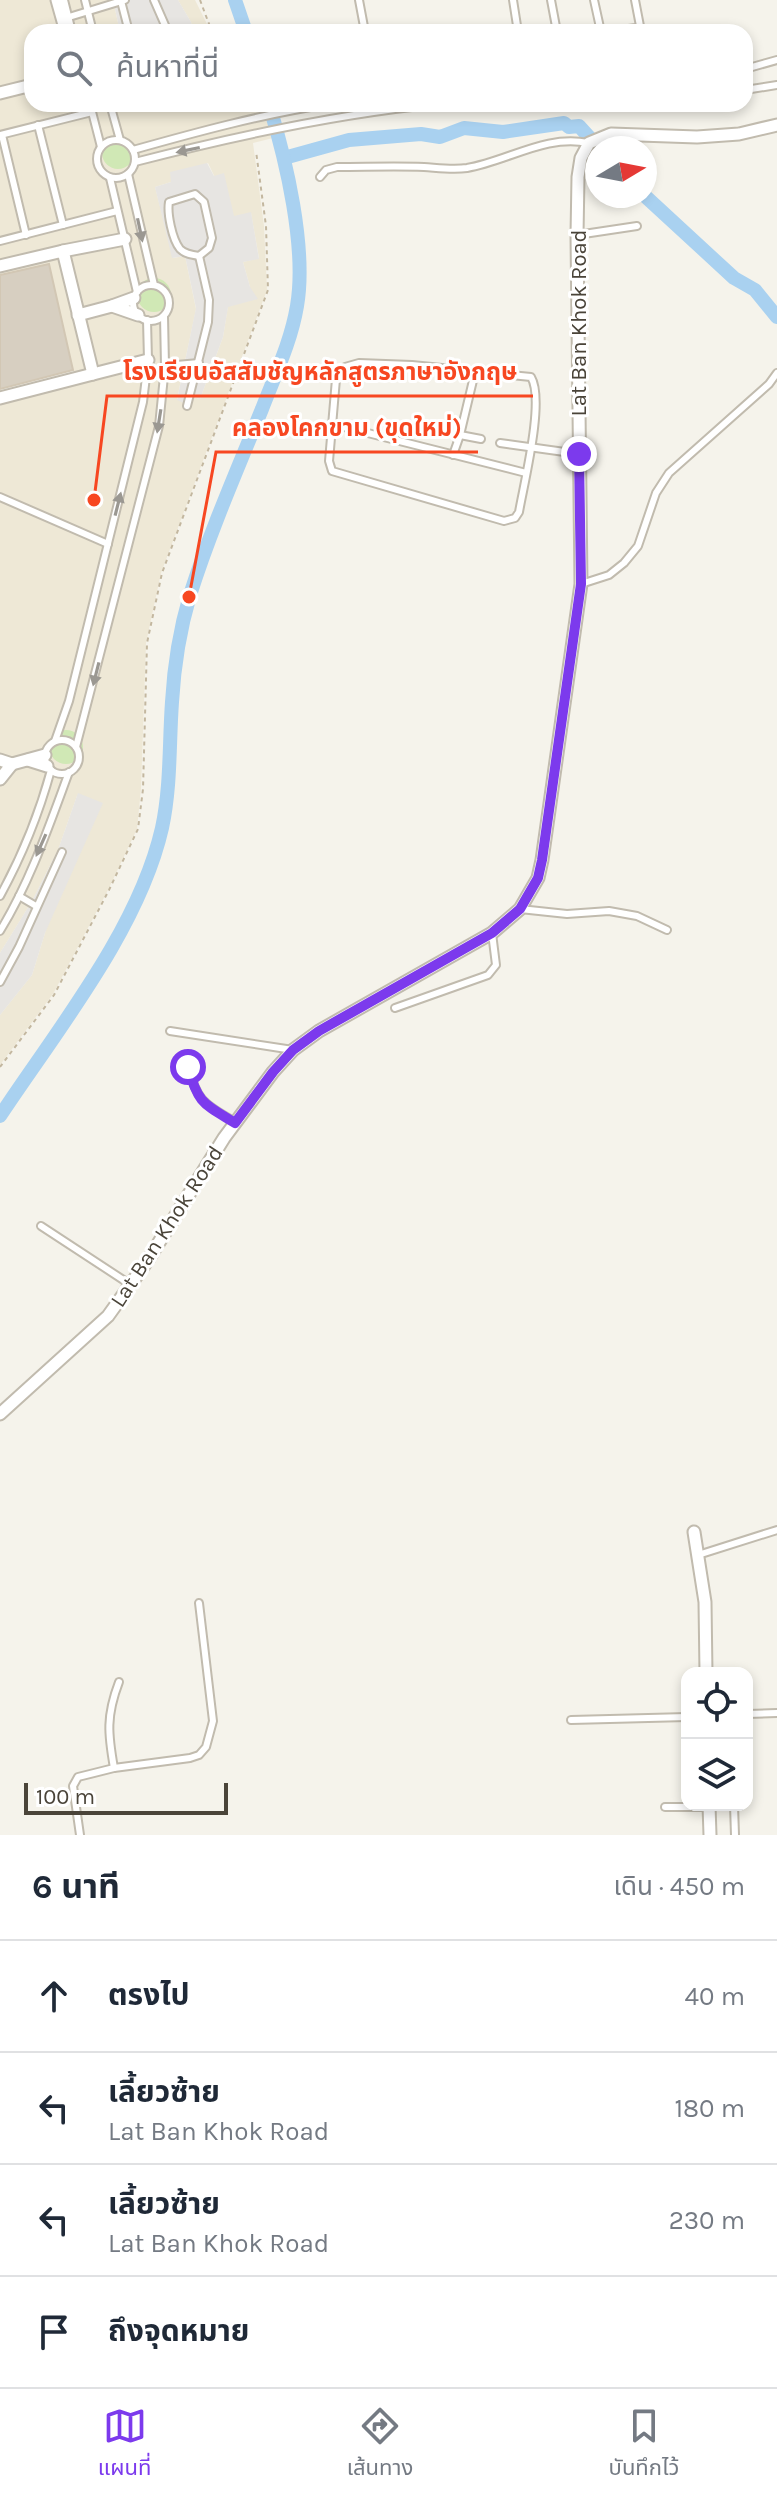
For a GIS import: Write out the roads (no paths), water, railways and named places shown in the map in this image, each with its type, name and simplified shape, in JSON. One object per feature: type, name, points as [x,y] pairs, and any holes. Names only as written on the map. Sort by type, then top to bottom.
[{"type":"street","points":[[57,0],[64,24]]},
{"type":"street","points":[[0,93],[24,87]]},
{"type":"street","points":[[606,136],[697,137],[739,134],[777,125]]},
{"type":"street","name":"Lat Ban Khok Road","points":[[0,1414],[108,1316],[235,1123],[293,1050],[319,1031],[492,933],[520,909],[538,878],[581,584],[577,235],[578,177],[585,150]]},
{"type":"street","points":[[0,266],[125,239]]},
{"type":"street","points":[[63,251],[93,374]]},
{"type":"street","points":[[78,315],[112,306],[136,295]]},
{"type":"street","points":[[112,306],[142,317]]},
{"type":"street","points":[[0,398],[148,360]]},
{"type":"street","points":[[0,760],[12,764],[27,760],[48,764]]},
{"type":"street","points":[[0,779],[12,764]]},
{"type":"street","points":[[694,1532],[705,1602],[706,1667]]},
{"type":"street","points":[[709,1811],[710,1835]]},
{"type":"lane","points":[[64,0],[70,24]]},
{"type":"lane","points":[[85,0],[91,24]]},
{"type":"lane","points":[[69,17],[123,0],[128,24]]},
{"type":"lane","points":[[154,0],[164,24]]},
{"type":"lane","points":[[359,0],[364,24]]},
{"type":"lane","points":[[513,0],[517,24]]},
{"type":"lane","points":[[551,0],[556,24]]},
{"type":"lane","points":[[594,0],[601,24]]},
{"type":"lane","points":[[635,0],[640,24]]},
{"type":"lane","points":[[753,67],[777,60]]},
{"type":"lane","points":[[753,89],[777,85]]},
{"type":"lane","points":[[26,235],[1,135],[79,112]]},
{"type":"lane","points":[[92,112],[101,147],[97,162],[101,172],[110,178],[122,178],[128,174],[135,162],[133,150],[127,143],[112,140],[101,147]]},
{"type":"lane","points":[[112,112],[120,140]]},
{"type":"lane","points":[[133,150],[284,112]]},
{"type":"lane","points":[[135,162],[299,124],[371,112]]},
{"type":"lane","points":[[38,125],[63,225]]},
{"type":"lane","points":[[320,177],[326,170],[337,167],[468,168],[562,140],[585,143]]},
{"type":"lane","points":[[128,174],[154,285]]},
{"type":"lane","points":[[110,178],[136,295],[135,309],[142,317],[153,321],[164,316]]},
{"type":"lane","points":[[195,194],[204,202],[212,244],[199,256],[187,254],[178,246],[168,209],[172,199],[195,194]]},
{"type":"lane","points":[[0,241],[117,211]]},
{"type":"lane","points":[[577,235],[637,226]]},
{"type":"lane","points":[[187,406],[208,322],[209,300],[199,256]]},
{"type":"lane","points":[[48,764],[62,774],[74,769],[79,758],[76,747],[159,426],[167,294],[154,285],[145,286],[136,295]]},
{"type":"lane","points":[[0,896],[14,872],[32,827],[48,764],[47,749],[55,741],[69,701],[143,402],[148,360],[142,317]]},
{"type":"lane","points":[[165,366],[199,363]]},
{"type":"lane","points":[[351,364],[412,365],[531,377],[537,392],[519,512],[515,518],[504,521],[332,471],[329,461],[332,424],[336,379],[351,364]]},
{"type":"lane","points":[[453,455],[475,372]]},
{"type":"lane","points":[[581,584],[609,575],[624,563],[638,546],[656,493],[669,473],[769,384],[777,373]]},
{"type":"lane","points":[[332,424],[526,473]]},
{"type":"lane","points":[[460,435],[481,439]]},
{"type":"lane","points":[[500,443],[579,454]]},
{"type":"lane","points":[[125,474],[144,480]]},
{"type":"lane","points":[[0,497],[108,544]]},
{"type":"lane","points":[[55,741],[66,740],[76,747]]},
{"type":"lane","points":[[0,931],[19,896],[69,772]]},
{"type":"lane","points":[[0,982],[62,852]]},
{"type":"lane","points":[[19,896],[36,906]]},
{"type":"lane","points":[[520,909],[567,914],[609,911],[637,916],[667,930]]},
{"type":"lane","points":[[395,1008],[488,975],[496,965],[492,933]]},
{"type":"lane","points":[[170,1031],[293,1050]]},
{"type":"lane","points":[[188,1067],[201,1100],[235,1123]]},
{"type":"lane","points":[[41,1226],[131,1285]]},
{"type":"lane","points":[[698,1555],[777,1530]]},
{"type":"lane","points":[[80,1835],[73,1786],[78,1777],[114,1768],[190,1758],[199,1755],[206,1747],[213,1721],[199,1603]]},
{"type":"lane","points":[[114,1768],[108,1720],[119,1682]]},
{"type":"lane","points":[[753,1714],[777,1713]]},
{"type":"lane","points":[[571,1720],[681,1717]]},
{"type":"lane","points":[[665,1807],[681,1807]]},
{"type":"lane","points":[[734,1811],[735,1835]]},
{"type":"waterway","points":[[235,0],[243,24]]},
{"type":"waterway","points":[[0,1116],[116,941],[151,866],[162,828],[174,675],[186,608],[215,525],[282,358],[297,306],[297,231],[288,177],[271,112]]},
{"type":"waterway","points":[[284,158],[349,140],[421,134],[440,137],[464,128],[503,132],[564,123],[569,127],[579,126],[588,136]]},
{"type":"waterway","points":[[657,207],[734,278],[755,290],[777,317]]},
{"type":"place","name":"โรงเรียนอัสสัมชัญหลักสูตรภาษาอังกฤษ","points":[[94,500]]},
{"type":"place","name":"คลองโคกขาม (ขุดใหม่)","points":[[189,597]]}]
